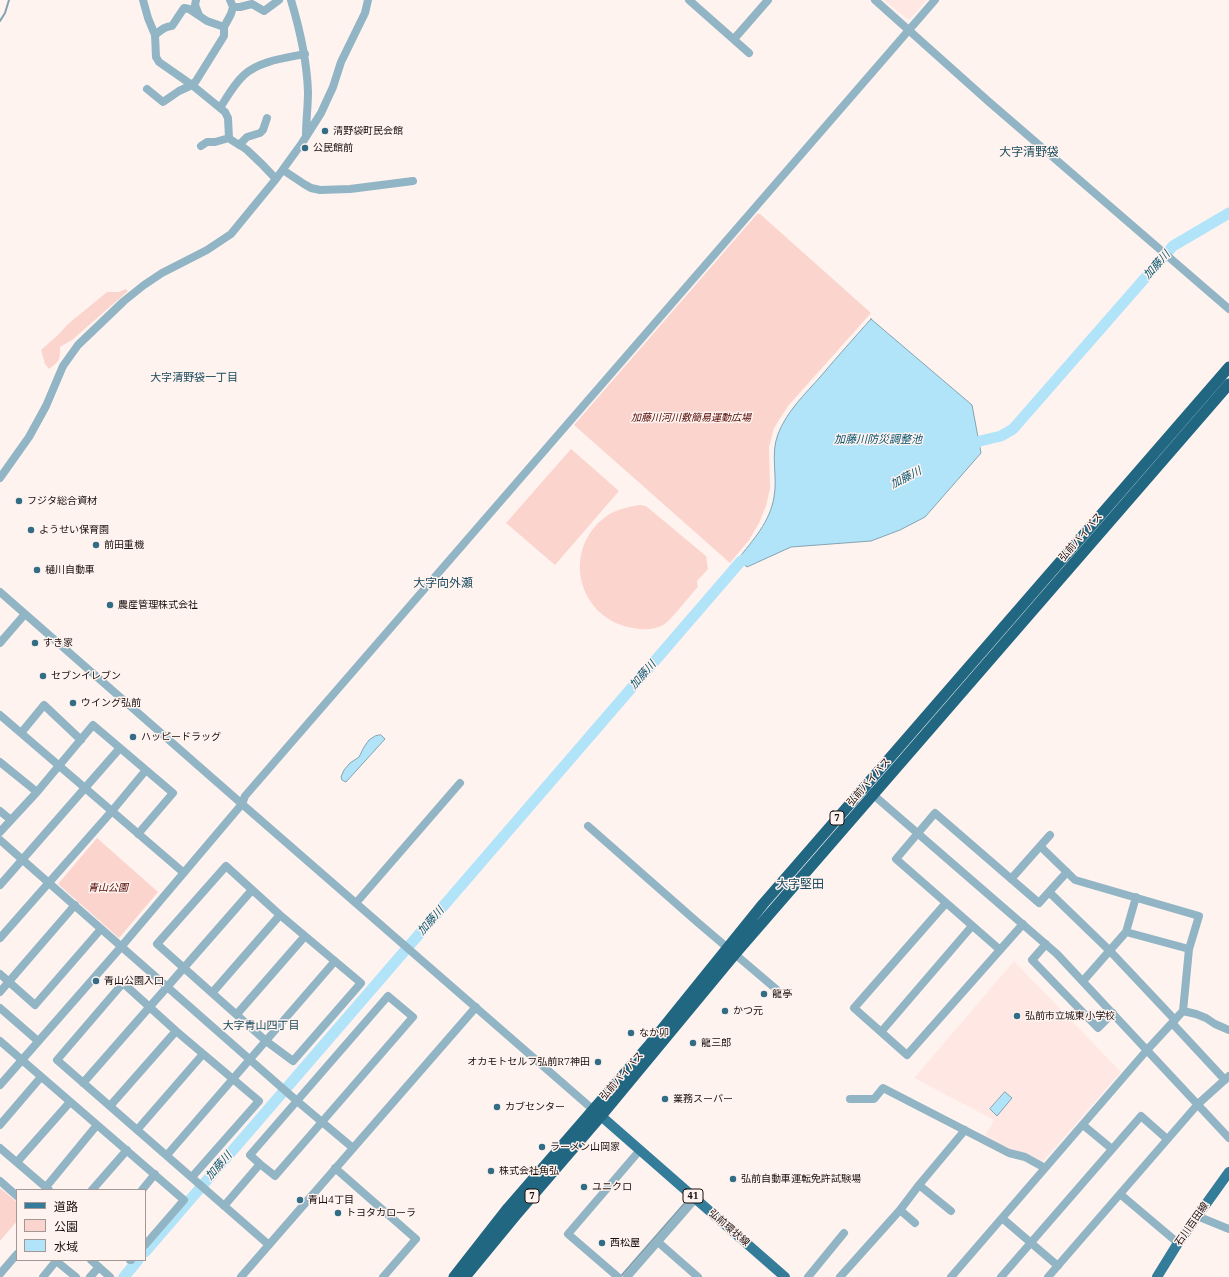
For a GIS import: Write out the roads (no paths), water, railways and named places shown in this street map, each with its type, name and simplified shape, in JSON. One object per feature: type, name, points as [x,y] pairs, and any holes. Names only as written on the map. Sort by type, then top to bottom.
[{"type":"highway","name":"弘前バイパス","points":[[731,950],[763,904],[1229,367]]},
{"type":"highway","name":"弘前バイパス","points":[[465,1277],[597,1113],[650,1044],[731,950],[873,794],[1229,384]]},
{"type":"highway","name":"弘前バイパス","points":[[454,1277],[508,1208],[597,1113]]},
{"type":"main road","name":"弘前環状線","points":[[597,1113],[785,1277]]},
{"type":"main road","name":"石川百田線","points":[[1157,1277],[1178,1243],[1229,1172]]},
{"type":"street","points":[[143,0],[155,35],[156,57],[159,62],[192,85],[225,112],[228,118],[229,138],[246,148],[276,179]]},
{"type":"street","points":[[196,0],[195,5],[199,15]]},
{"type":"street","points":[[147,89],[162,102],[192,85],[196,81],[224,36],[224,27],[231,14],[231,3],[240,7],[252,4],[264,11],[279,0]]},
{"type":"street","points":[[291,0],[305,54],[308,91],[306,137]]},
{"type":"street","points":[[0,478],[46,406],[63,366],[78,345],[124,301],[144,285],[162,273],[207,250],[231,234],[283,170],[321,113],[333,87],[341,62],[365,13],[368,0]]},
{"type":"street","points":[[689,0],[749,53]]},
{"type":"street","points":[[734,39],[768,0]]},
{"type":"street","points":[[875,0],[988,101],[1229,309]]},
{"type":"street","points":[[0,1085],[184,873],[242,804],[245,796],[935,0]]},
{"type":"street","points":[[155,35],[162,29],[172,26],[184,8],[199,15],[207,21],[224,27]]},
{"type":"street","points":[[220,108],[239,80],[249,70],[260,64],[305,54]]},
{"type":"street","points":[[239,145],[247,137],[260,133],[263,130],[267,118]]},
{"type":"street","points":[[201,146],[206,142],[215,142],[229,138]]},
{"type":"street","points":[[283,170],[311,188],[320,190],[350,189],[413,181]]},
{"type":"street","points":[[0,592],[597,1113]]},
{"type":"street","points":[[0,643],[25,614]]},
{"type":"street","points":[[21,733],[44,705],[81,740]]},
{"type":"street","points":[[0,715],[184,873]]},
{"type":"street","points":[[0,832],[37,792],[93,725],[173,793],[138,834]]},
{"type":"street","points":[[0,885],[120,748]]},
{"type":"street","points":[[0,762],[37,792]]},
{"type":"street","points":[[0,938],[112,811],[146,770]]},
{"type":"street","points":[[356,903],[460,783]]},
{"type":"street","points":[[864,787],[1046,944],[1083,981],[1229,1138]]},
{"type":"street","points":[[0,810],[11,820]]},
{"type":"street","points":[[999,949],[896,859],[935,813],[1039,903],[1067,872]]},
{"type":"street","points":[[588,826],[776,989]]},
{"type":"street","points":[[1011,879],[1050,835]]},
{"type":"street","points":[[0,840],[290,1095],[353,1148]]},
{"type":"street","points":[[951,1277],[1147,1050],[1183,1012],[1189,949],[1199,916],[1075,880],[1040,846]]},
{"type":"street","points":[[226,866],[252,890],[361,983],[293,1061],[266,1041],[157,944],[226,866]]},
{"type":"street","points":[[83,1083],[252,890]]},
{"type":"street","points":[[1048,1277],[1198,1104],[1227,1078],[1110,951],[1049,892]]},
{"type":"street","points":[[1083,981],[1126,932],[1136,897]]},
{"type":"street","points":[[946,902],[854,1008],[907,1054],[999,949],[1023,924]]},
{"type":"street","points":[[0,992],[75,905]]},
{"type":"street","points":[[212,993],[280,915]]},
{"type":"street","points":[[881,1032],[972,926]]},
{"type":"street","points":[[0,974],[35,1005],[101,929]]},
{"type":"street","points":[[1126,932],[1189,949]]},
{"type":"street","points":[[237,1014],[305,936]]},
{"type":"street","points":[[1046,944],[1032,960],[1098,1028],[1113,1013]]},
{"type":"street","points":[[167,1156],[335,961]]},
{"type":"street","points":[[194,1179],[259,1101],[176,1031],[123,983],[57,1060],[269,1245]]},
{"type":"street","points":[[388,996],[414,1017],[275,1176],[250,1155],[297,1101],[388,996]]},
{"type":"street","points":[[241,1277],[476,1007]]},
{"type":"street","points":[[0,1008],[38,1041]]},
{"type":"street","points":[[1183,1012],[1196,1014],[1229,1030]]},
{"type":"street","points":[[110,1106],[176,1031]]},
{"type":"street","points":[[1,1043],[184,1200],[146,1243]]},
{"type":"street","points":[[137,1130],[203,1054]]},
{"type":"street","points":[[0,1125],[41,1077]]},
{"type":"street","points":[[850,1099],[874,1099],[883,1088],[1009,1153],[1025,1157],[1045,1168]]},
{"type":"street","points":[[17,1162],[70,1102]]},
{"type":"street","points":[[1000,1277],[1141,1116],[1167,1140]]},
{"type":"street","points":[[0,1148],[47,1189],[97,1125]]},
{"type":"street","points":[[1083,1125],[1112,1149]]},
{"type":"street","points":[[840,1277],[900,1210],[919,1184],[965,1130]]},
{"type":"street","points":[[93,1189],[127,1150]]},
{"type":"street","points":[[618,1277],[568,1234],[640,1150]]},
{"type":"street","points":[[224,1206],[260,1164]]},
{"type":"street","points":[[335,1168],[416,1239],[383,1277]]},
{"type":"street","points":[[143,1189],[155,1174]]},
{"type":"street","points":[[0,1181],[16,1195]]},
{"type":"street","points":[[919,1184],[951,1212]]},
{"type":"street","points":[[1120,1194],[1178,1243]]},
{"type":"street","points":[[628,1277],[695,1199]]},
{"type":"street","points":[[900,1210],[915,1223]]},
{"type":"street","points":[[1197,1216],[1229,1229]]},
{"type":"street","points":[[1002,1218],[1058,1266]]},
{"type":"street","points":[[808,1277],[844,1233]]},
{"type":"street","points":[[658,1242],[698,1277]]},
{"type":"street","points":[[0,1274],[16,1255]]},
{"type":"street","points":[[43,1277],[56,1261],[76,1277]]},
{"type":"street","points":[[92,1261],[110,1277]]},
{"type":"street","points":[[90,1277],[99,1267]]},
{"type":"water","name":"加藤川防災調整池","points":[[871,319],[972,405],[981,453],[925,517],[900,530],[871,541],[791,547],[747,567],[738,559],[755,538],[769,515],[775,489],[774,458],[776,442],[778,434],[786,418],[797,403]]},
{"type":"water","points":[[381,735],[385,739],[346,782],[342,780],[341,777],[344,770],[350,763],[359,757],[369,740],[375,736]]},
{"type":"water","points":[[1005,1092],[1012,1098],[997,1116],[990,1109]]},
{"type":"waterway","points":[[0,21],[5,13],[9,0]]},
{"type":"waterway","name":"加藤川","points":[[966,448],[980,441],[1001,436],[1013,429],[1173,246],[1229,213]]},
{"type":"waterway","name":"加藤川","points":[[146,1251],[741,561],[754,554]]},
{"type":"waterway","points":[[622,1275],[685,1203]]},
{"type":"waterway","name":"加藤川","points":[[124,1277],[137,1261]]},
{"type":"place","name":"清野袋町民会館","points":[[325,131]]},
{"type":"place","name":"公民館前","points":[[305,148]]},
{"type":"place","name":"フジタ総合資材","points":[[19,501]]},
{"type":"place","name":"ようせい保育園","points":[[31,530]]},
{"type":"place","name":"前田重機","points":[[96,545]]},
{"type":"place","name":"樋川自動車","points":[[37,570]]},
{"type":"place","name":"農産管理株式会社","points":[[110,605]]},
{"type":"place","name":"すき家","points":[[35,643]]},
{"type":"place","name":"セブンイレブン","points":[[43,676]]},
{"type":"place","name":"ウイング弘前","points":[[73,703]]},
{"type":"place","name":"ハッピードラッグ","points":[[133,737]]},
{"type":"place","name":"青山公園入口","points":[[96,981]]},
{"type":"place","name":"龍亭","points":[[764,994]]},
{"type":"place","name":"かつ元","points":[[725,1011]]},
{"type":"place","name":"弘前市立城東小学校","points":[[1017,1016]]},
{"type":"place","name":"なか卯","points":[[631,1033]]},
{"type":"place","name":"龍三郎","points":[[693,1043]]},
{"type":"place","name":"オカモトセルフ弘前R7神田","points":[[598,1062]]},
{"type":"place","name":"業務スーパー","points":[[665,1099]]},
{"type":"place","name":"カブセンター","points":[[497,1107]]},
{"type":"place","name":"ラーメン山岡家","points":[[542,1147]]},
{"type":"place","name":"株式会社角弘","points":[[491,1171]]},
{"type":"place","name":"弘前自動車運転免許試験場","points":[[733,1179]]},
{"type":"place","name":"ユニクロ","points":[[584,1187]]},
{"type":"place","name":"青山4丁目","points":[[300,1200]]},
{"type":"place","name":"トヨタカローラ","points":[[338,1213]]},
{"type":"place","name":"西松屋","points":[[602,1243]]},
{"type":"district","name":"大字清野袋","points":[[1029,153]]},
{"type":"district","name":"大字清野袋一丁目","points":[[194,378]]},
{"type":"district","name":"大字向外瀬","points":[[443,584]]},
{"type":"district","name":"大字堅田","points":[[800,885]]},
{"type":"district","name":"大字青山四丁目","points":[[261,1026]]},
{"type":"park label","name":"加藤川河川敷簡易運動広場","points":[[691,418]]},
{"type":"park label","name":"青山公園","points":[[108,888]]}]
